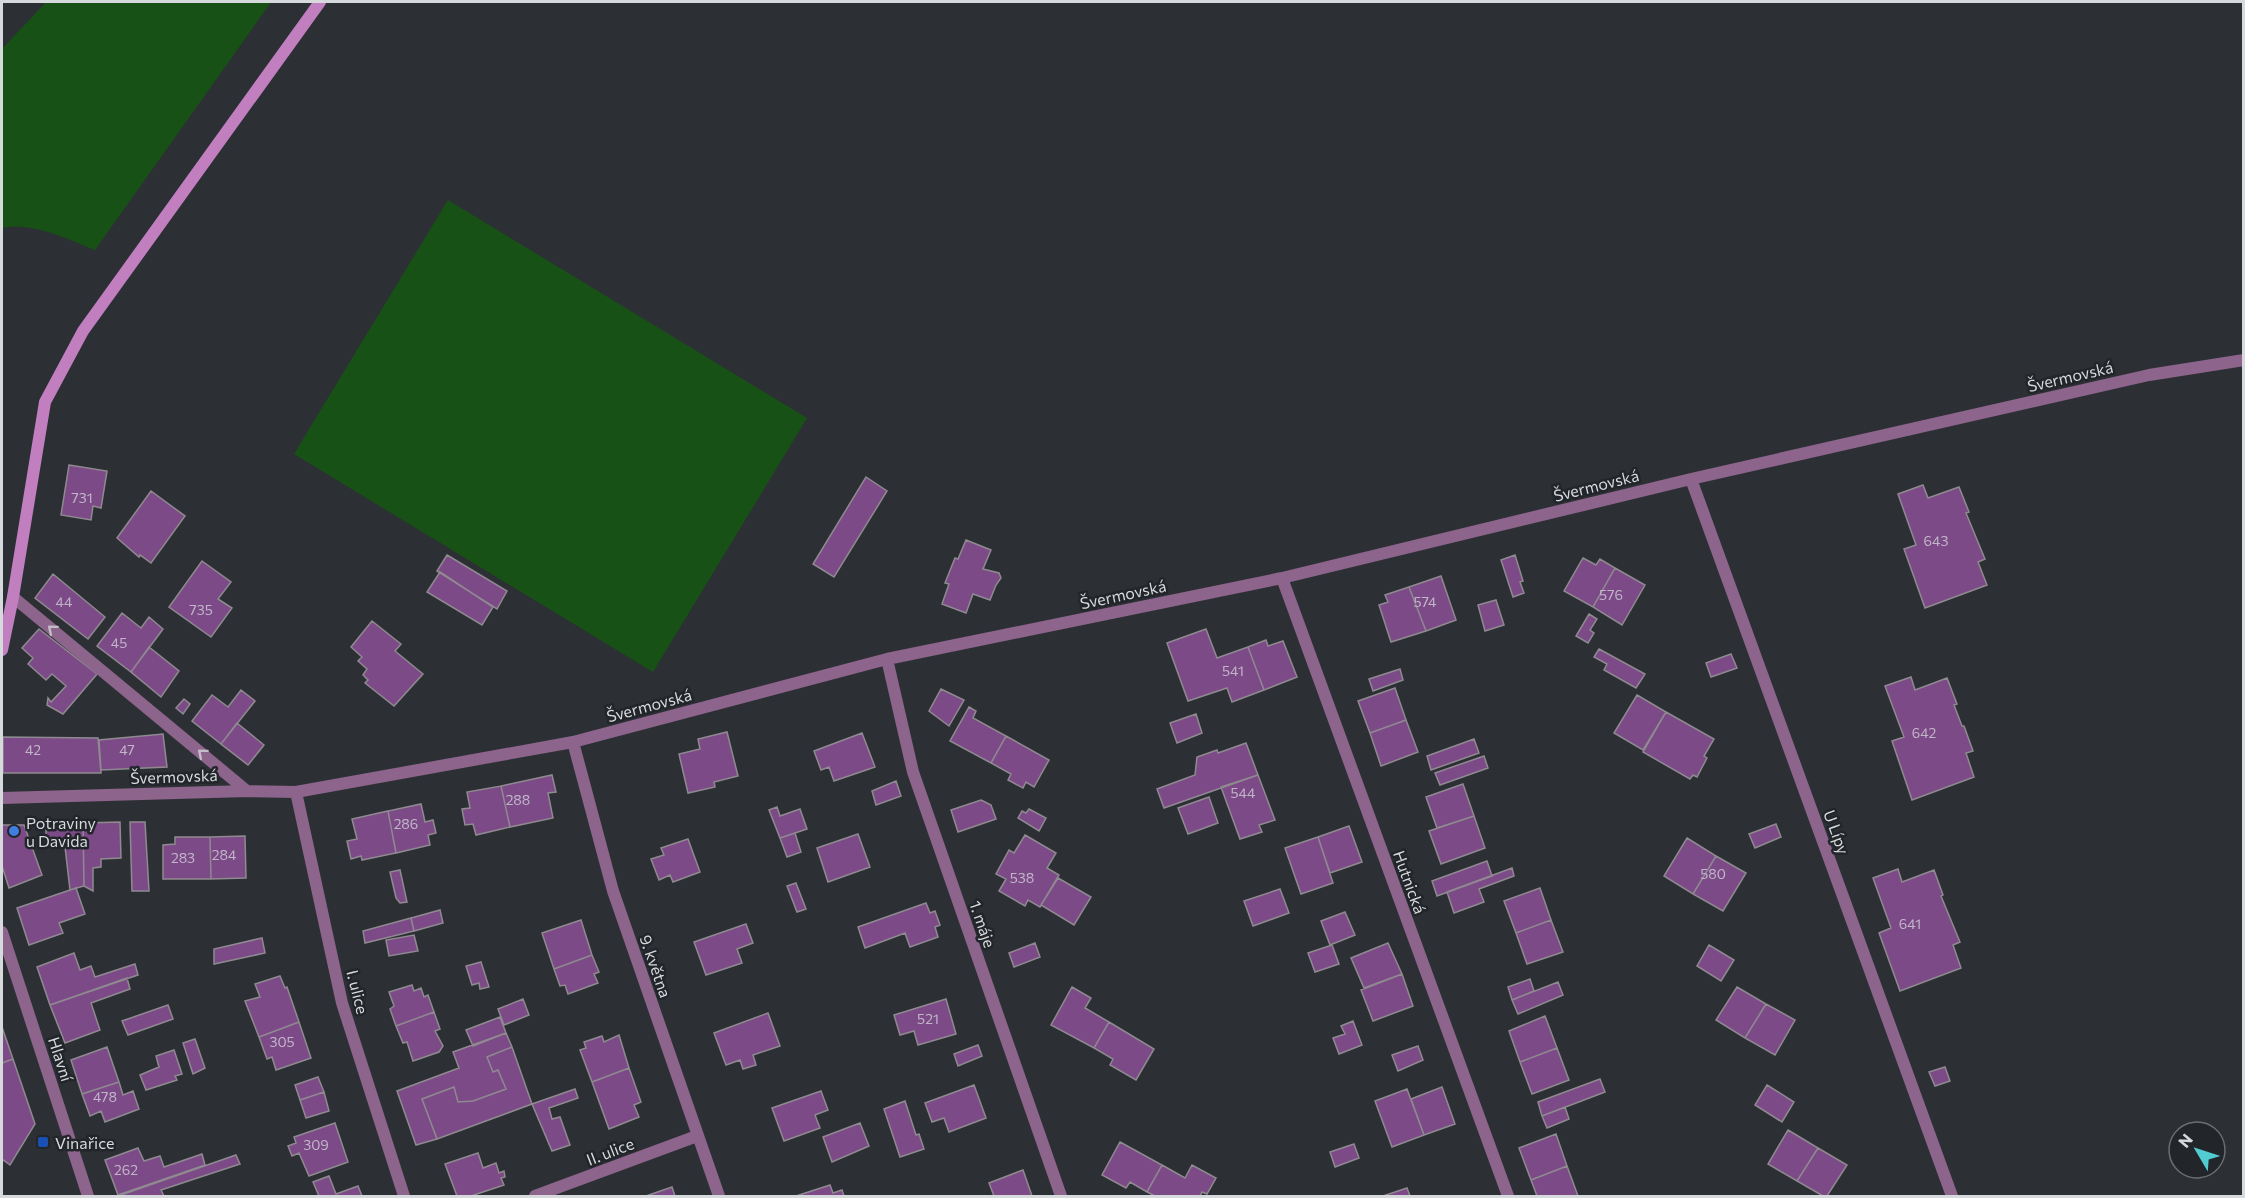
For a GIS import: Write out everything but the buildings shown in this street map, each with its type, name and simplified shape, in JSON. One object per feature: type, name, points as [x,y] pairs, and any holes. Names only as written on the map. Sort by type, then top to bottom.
[{"type":"main road","points":[[2,650],[45,402],[83,331],[320,2]]},
{"type":"street","name":"Švermovská","points":[[2,798],[247,791],[296,792],[573,742],[887,658],[1282,578],[1691,479],[2149,375],[2244,360]]},
{"type":"street","name":"U Lípy","points":[[1691,479],[1952,1197]]},
{"type":"street","name":"Hutnická","points":[[1282,578],[1508,1197]]},
{"type":"street","points":[[13,597],[247,791]]},
{"type":"street","name":"1. máje","points":[[887,658],[913,772],[1061,1197]]},
{"type":"street","name":"9. května","points":[[573,742],[613,891],[719,1197]]},
{"type":"street","name":"I. ulice","points":[[296,792],[342,1004],[404,1197]]},
{"type":"street","name":"Hlavní","points":[[2,932],[88,1197]]},
{"type":"street","name":"II. ulice","points":[[535,1197],[697,1136]]},
{"type":"green space","points":[[46,2],[271,2],[95,250],[37,229],[13,226],[2,228],[2,49]]},
{"type":"green space","points":[[448,200],[807,418],[653,672],[294,454]]},
{"type":"place","name":"Potraviny u Davida","points":[[14,831]]},
{"type":"place","name":"Vinařice","points":[[43,1142]]}]
